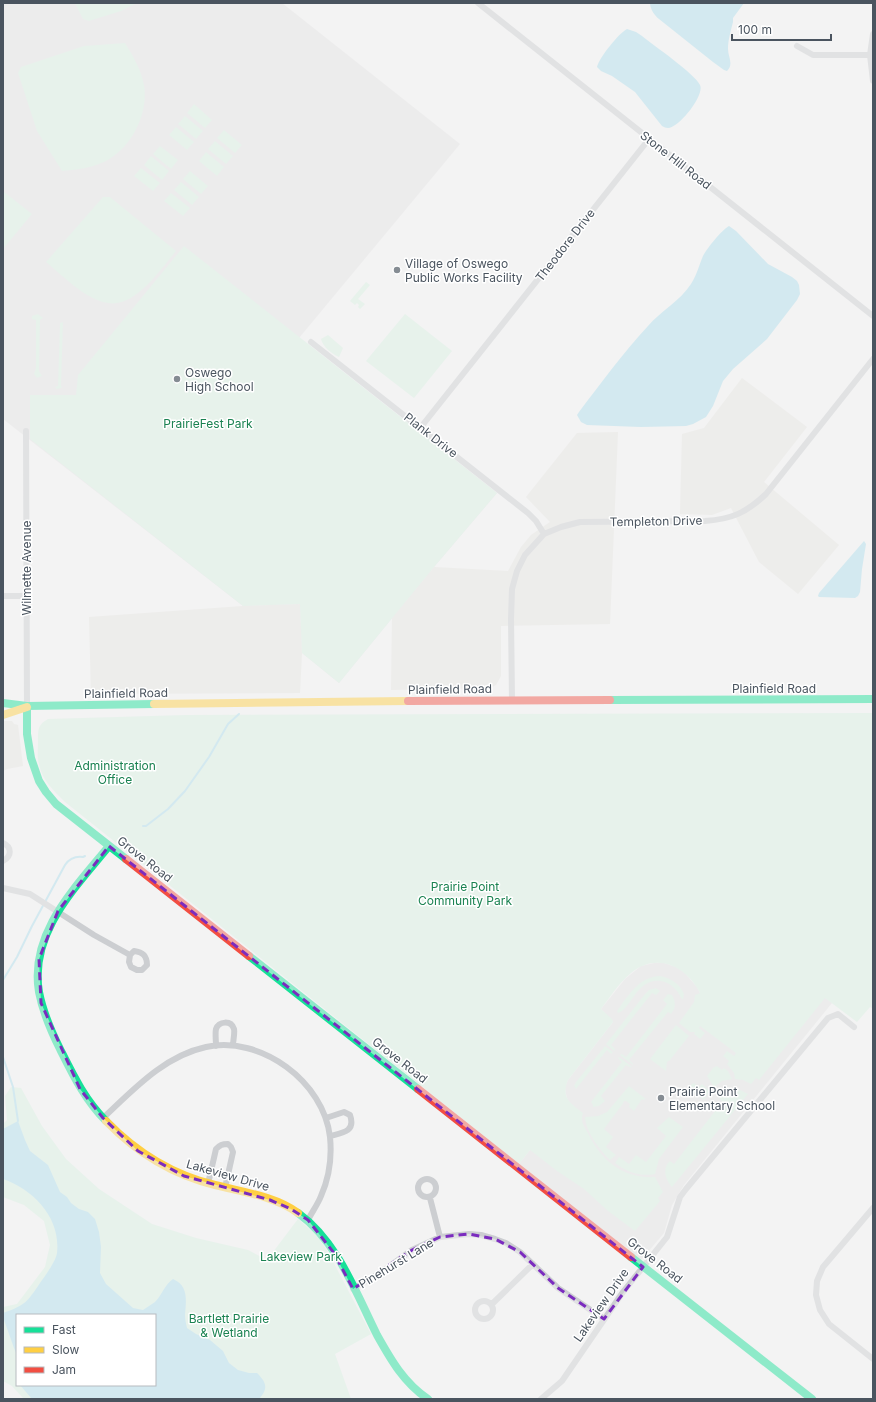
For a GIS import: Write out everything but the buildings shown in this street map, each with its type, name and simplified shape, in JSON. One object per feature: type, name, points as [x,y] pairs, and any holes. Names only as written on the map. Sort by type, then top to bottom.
[{"type":"street","name":"Stone Hill Road","points":[[478,3],[873,316]]},
{"type":"street","points":[[873,34],[870,55],[873,81]]},
{"type":"street","points":[[797,46],[813,54],[870,55]]},
{"type":"street","name":"Theodore Drive","points":[[421,427],[649,139]]},
{"type":"street","name":"Plank Drive","points":[[311,342],[421,427],[528,513],[536,521],[544,534]]},
{"type":"street","name":"Templeton Drive","points":[[512,700],[512,589],[517,571],[525,555],[544,534],[561,527],[580,522],[723,520],[740,513],[755,504],[766,494],[873,359]]},
{"type":"street","name":"Wilmette Avenue","points":[[26,430],[27,706]]},
{"type":"street","points":[[3,596],[26,596]]},
{"type":"street","name":"Plainfield Road","points":[[3,703],[27,706],[512,700],[873,699]]},
{"type":"street","name":"Plainfield Road","points":[[3,715],[27,706]]},
{"type":"street","name":"Grove Road","points":[[27,706],[29,754],[33,769],[40,784],[56,804],[812,1399]]},
{"type":"street","points":[[3,843],[7,845],[10,851],[8,856],[3,861]]},
{"type":"street","name":"Lakeview Drive","points":[[109,846],[58,911],[46,936],[39,959],[38,984],[41,1003],[48,1025],[81,1090],[102,1118],[123,1138],[138,1151],[161,1165],[184,1176],[208,1184],[270,1200],[291,1209],[308,1220],[334,1253],[391,1362],[406,1382],[428,1399]]},
{"type":"street","points":[[3,888],[30,894],[94,935],[130,955]]},
{"type":"street","name":"Lakeview Drive","points":[[541,1399],[562,1381],[604,1319],[643,1267],[668,1237],[680,1197],[686,1189],[828,1018],[838,1014],[854,1027]]},
{"type":"street","points":[[216,1046],[216,1029],[220,1024],[226,1022],[231,1024],[234,1029],[233,1045]]},
{"type":"street","points":[[102,1118],[154,1072],[172,1060],[193,1051],[206,1047],[233,1045],[258,1051],[277,1060],[296,1074],[314,1095],[326,1118],[330,1136],[330,1154],[327,1178],[321,1198],[308,1220]]},
{"type":"street","points":[[326,1118],[344,1112],[350,1115],[352,1121],[351,1127],[346,1131],[330,1136]]},
{"type":"street","points":[[208,1184],[216,1149],[222,1144],[228,1144],[233,1152],[225,1188]]},
{"type":"street","points":[[430,1198],[440,1237]]},
{"type":"street","points":[[873,1208],[823,1268],[817,1281],[816,1295],[820,1310],[829,1324],[873,1359]]},
{"type":"street","name":"Pinehurst Lane","points":[[353,1289],[383,1271],[412,1250],[440,1237],[469,1234],[495,1238],[506,1243],[534,1264],[558,1288],[604,1319]]},
{"type":"street","points":[[492,1304],[534,1264]]},
{"type":"highlighted area","points":[[109,846],[643,1267],[604,1319],[558,1288],[520,1252],[495,1239],[469,1234],[440,1237],[412,1250],[353,1289],[334,1253],[308,1220],[291,1209],[270,1200],[184,1176],[138,1151],[103,1118],[80,1089],[41,1003],[39,959],[58,911]]},
{"type":"shaded area","name":"Oswego High School","points":[[3,3],[282,3],[460,144],[299,338],[497,493],[339,683],[302,653],[300,604],[243,606],[3,419]]},
{"type":"shaded area","points":[[742,378],[807,427],[764,482],[839,545],[798,594],[759,562],[731,508],[712,515],[680,514],[682,434],[704,428]]},
{"type":"shaded area","points":[[618,432],[610,624],[501,626],[501,676],[496,685],[490,688],[391,690],[392,618],[434,567],[508,571],[521,547],[531,535],[550,522],[526,497],[577,433]]},
{"type":"shaded area","points":[[300,604],[302,653],[300,693],[91,694],[89,617],[243,606]]},
{"type":"shaded area","points":[[3,721],[12,721],[14,724],[18,725],[23,766],[3,771]]},
{"type":"shaded area","name":"Prairie Point Elementary School","points":[[748,937],[832,1003],[684,1185],[672,1205],[664,1233],[641,1260],[519,1164],[568,1101],[565,1087],[568,1080],[613,1022],[601,1009],[625,979],[641,966],[654,963],[664,963],[676,967],[684,972],[697,987],[701,995]]},
{"type":"green space","points":[[75,3],[137,3],[121,11],[89,21],[83,19]]},
{"type":"green space","points":[[125,43],[139,68],[144,85],[144,107],[136,130],[122,149],[104,162],[94,166],[62,171],[37,131],[18,73],[21,67],[84,46]]},
{"type":"green space","points":[[194,104],[212,120],[205,128],[187,113]]},
{"type":"green space","points":[[185,116],[203,131],[196,139],[178,124]]},
{"type":"green space","points":[[176,127],[194,142],[187,150],[169,135]]},
{"type":"green space","points":[[224,130],[242,145],[235,153],[217,138]]},
{"type":"green space","points":[[215,141],[233,156],[226,164],[208,149]]},
{"type":"green space","points":[[160,146],[178,160],[171,169],[153,154]]},
{"type":"green space","points":[[206,152],[224,167],[217,176],[199,161]]},
{"type":"green space","points":[[151,156],[169,171],[162,180],[144,165]]},
{"type":"green space","points":[[141,168],[160,183],[153,191],[134,176]]},
{"type":"green space","points":[[190,171],[208,186],[201,194],[183,179]]},
{"type":"green space","points":[[181,182],[199,197],[192,205],[174,190]]},
{"type":"green space","points":[[3,191],[32,214],[3,249]]},
{"type":"green space","points":[[171,193],[190,208],[183,216],[164,201]]},
{"type":"green space","points":[[103,197],[110,197],[176,251],[146,286],[128,300],[118,303],[108,303],[91,297],[75,287],[46,262]]},
{"type":"green space","name":"PrairieFest Park","points":[[184,246],[497,493],[339,683],[302,653],[300,604],[243,606],[30,439],[30,395],[76,395],[78,375]]},
{"type":"green space","points":[[366,282],[370,285],[358,299],[365,304],[360,309],[357,303],[355,305],[350,301]]},
{"type":"green space","points":[[38,314],[43,318],[40,320],[39,371],[42,376],[37,378],[34,374],[36,368],[36,320],[32,319],[32,316]]},
{"type":"green space","points":[[405,314],[452,351],[414,398],[366,361]]},
{"type":"green space","points":[[63,322],[62,386],[61,388],[57,389],[55,387],[58,386],[60,323]]},
{"type":"green space","points":[[328,335],[343,348],[339,357],[328,350],[322,342],[321,339]]},
{"type":"green space","name":"Prairie Point Community Park","points":[[873,713],[873,1009],[870,1007],[857,1022],[825,998],[759,1080],[756,1078],[751,1084],[743,1080],[735,1079],[734,1073],[727,1064],[729,1061],[723,1056],[727,1051],[734,1056],[736,1053],[700,1026],[699,1028],[705,1033],[700,1039],[694,1034],[695,1032],[690,1032],[679,1023],[694,1002],[695,995],[700,993],[694,984],[679,969],[661,963],[651,963],[631,973],[615,990],[601,1009],[612,1019],[613,1022],[568,1080],[566,1086],[566,1096],[571,1103],[583,1113],[582,1121],[584,1126],[593,1143],[600,1152],[607,1160],[624,1171],[633,1175],[655,1177],[663,1192],[658,1198],[660,1201],[635,1231],[608,1211],[584,1189],[557,1171],[530,1150],[519,1164],[65,802],[46,780],[38,762],[39,729],[44,721],[48,719],[186,715]]},
{"type":"green space","points":[[660,976],[668,978],[678,984],[684,994],[683,999],[674,987],[668,983],[653,981],[640,989],[627,1006],[618,1013],[617,1011],[619,1008],[636,987],[647,979]]},
{"type":"green space","points":[[656,988],[660,991],[656,995],[652,993],[611,1045],[615,1049],[614,1051],[606,1044],[645,994],[649,990]]},
{"type":"green space","points":[[668,994],[672,995],[675,1003],[674,1009],[671,1014],[668,1012],[629,1060],[633,1065],[620,1055],[622,1054],[626,1057],[667,1004],[663,1000]]},
{"type":"green space","points":[[676,1025],[689,1036],[667,1062],[666,1071],[650,1059]]},
{"type":"green space","points":[[605,1046],[613,1052],[611,1054],[607,1050],[576,1089],[574,1086],[576,1082]]},
{"type":"green space","points":[[619,1057],[632,1067],[626,1065],[601,1096],[605,1101],[599,1106],[593,1107],[591,1102],[622,1062],[618,1058]]},
{"type":"green space","points":[[717,1066],[722,1070],[724,1068],[728,1071],[732,1079],[722,1081],[714,1087],[707,1076],[713,1068]]},
{"type":"green space","points":[[694,1083],[699,1087],[702,1084],[710,1091],[704,1100],[687,1087]]},
{"type":"green space","points":[[629,1086],[646,1099],[641,1100],[634,1111],[629,1107],[630,1104],[624,1101],[604,1129],[613,1137],[606,1147],[616,1155],[610,1160],[591,1135],[585,1117],[598,1116],[607,1112]]},
{"type":"green space","name":"Bartlett Prairie & Wetland","points":[[11,1087],[21,1088],[42,1126],[66,1159],[99,1189],[152,1224],[196,1238],[248,1250],[267,1260],[298,1219],[317,1236],[328,1252],[371,1334],[335,1354],[351,1399],[24,1399],[12,1386],[3,1381],[3,1307],[17,1304],[45,1267],[50,1245],[44,1221],[24,1205],[3,1197],[3,1124],[7,1120],[5,1096]]},
{"type":"green space","points":[[732,1089],[740,1090],[748,1094],[672,1187],[665,1174],[666,1167],[670,1161],[674,1164],[722,1102],[719,1097],[723,1093]]},
{"type":"green space","points":[[669,1117],[683,1127],[659,1159],[655,1174],[644,1175],[634,1173],[615,1163],[619,1157],[629,1164],[636,1155],[646,1162],[666,1136],[657,1128]]},
{"type":"water","points":[[650,3],[744,3],[733,18],[728,46],[730,66],[727,71],[713,62],[657,18]]},
{"type":"water","points":[[627,29],[642,36],[690,74],[700,85],[701,90],[695,103],[684,117],[673,127],[666,128],[662,126],[635,92],[597,67],[601,58],[610,46],[623,31]]},
{"type":"water","points":[[729,226],[736,231],[768,264],[797,281],[800,294],[797,300],[767,339],[733,369],[723,381],[713,406],[706,417],[686,426],[641,427],[587,425],[581,422],[577,415],[612,368],[653,321],[687,290],[695,277],[705,252],[719,235]]},
{"type":"water","points":[[864,541],[866,544],[860,592],[858,596],[855,598],[819,597],[819,593]]},
{"type":"water","points":[[18,1121],[30,1151],[48,1165],[60,1192],[67,1197],[71,1203],[79,1209],[88,1212],[95,1219],[101,1247],[100,1273],[106,1284],[133,1308],[143,1310],[155,1302],[170,1281],[173,1279],[178,1282],[182,1286],[185,1294],[185,1317],[187,1328],[210,1340],[223,1351],[229,1363],[238,1370],[249,1373],[257,1373],[263,1379],[265,1385],[264,1392],[259,1399],[32,1399],[21,1386],[156,1386],[156,1314],[16,1314],[16,1353],[3,1317],[3,1313],[17,1308],[32,1295],[55,1260],[57,1253],[57,1240],[55,1228],[43,1207],[25,1190],[3,1179],[3,1129]]},
{"type":"waterway","points":[[143,826],[146,826],[168,809],[185,791],[209,757],[228,724],[239,714]]},
{"type":"waterway","points":[[3,980],[17,957],[65,865],[72,858],[85,856]]},
{"type":"waterway","points":[[3,1057],[13,1087],[18,1121]]},
{"type":"traffic: fast","points":[[610,700],[873,699]]},
{"type":"traffic: fast","points":[[3,703],[27,706],[154,704]]},
{"type":"traffic: fast","points":[[27,706],[27,734],[31,758],[39,781],[46,792],[56,804],[126,859]]},
{"type":"traffic: fast","points":[[106,1121],[92,1105],[80,1087],[53,1035],[45,1015],[39,992],[38,971],[41,950],[48,931],[58,913],[69,895],[109,846]]},
{"type":"traffic: fast","points":[[249,956],[418,1089]]},
{"type":"traffic: fast","points":[[298,1213],[312,1225],[335,1253],[345,1269],[377,1335],[388,1353],[405,1378],[419,1393],[428,1399]]},
{"type":"traffic: fast","points":[[631,1257],[812,1399]]},
{"type":"traffic: slow","points":[[154,704],[408,701]]},
{"type":"traffic: slow","points":[[3,715],[27,707]]},
{"type":"traffic: slow","points":[[106,1121],[130,1143],[170,1169],[199,1181],[258,1195],[279,1202],[298,1213]]},
{"type":"traffic: jam","points":[[408,701],[610,700]]},
{"type":"traffic: jam","points":[[126,859],[249,956]]},
{"type":"traffic: jam","points":[[418,1089],[631,1257]]},
{"type":"place","name":"Village of Oswego Public Works Facility","points":[[397,270]]},
{"type":"place","name":"Oswego High School","points":[[177,379]]},
{"type":"place","name":"Prairie Point Elementary School","points":[[661,1098]]},
{"type":"park label","name":"Administration Office","points":[[115,772]]},
{"type":"park label","name":"Lakeview Park","points":[[301,1256]]}]
